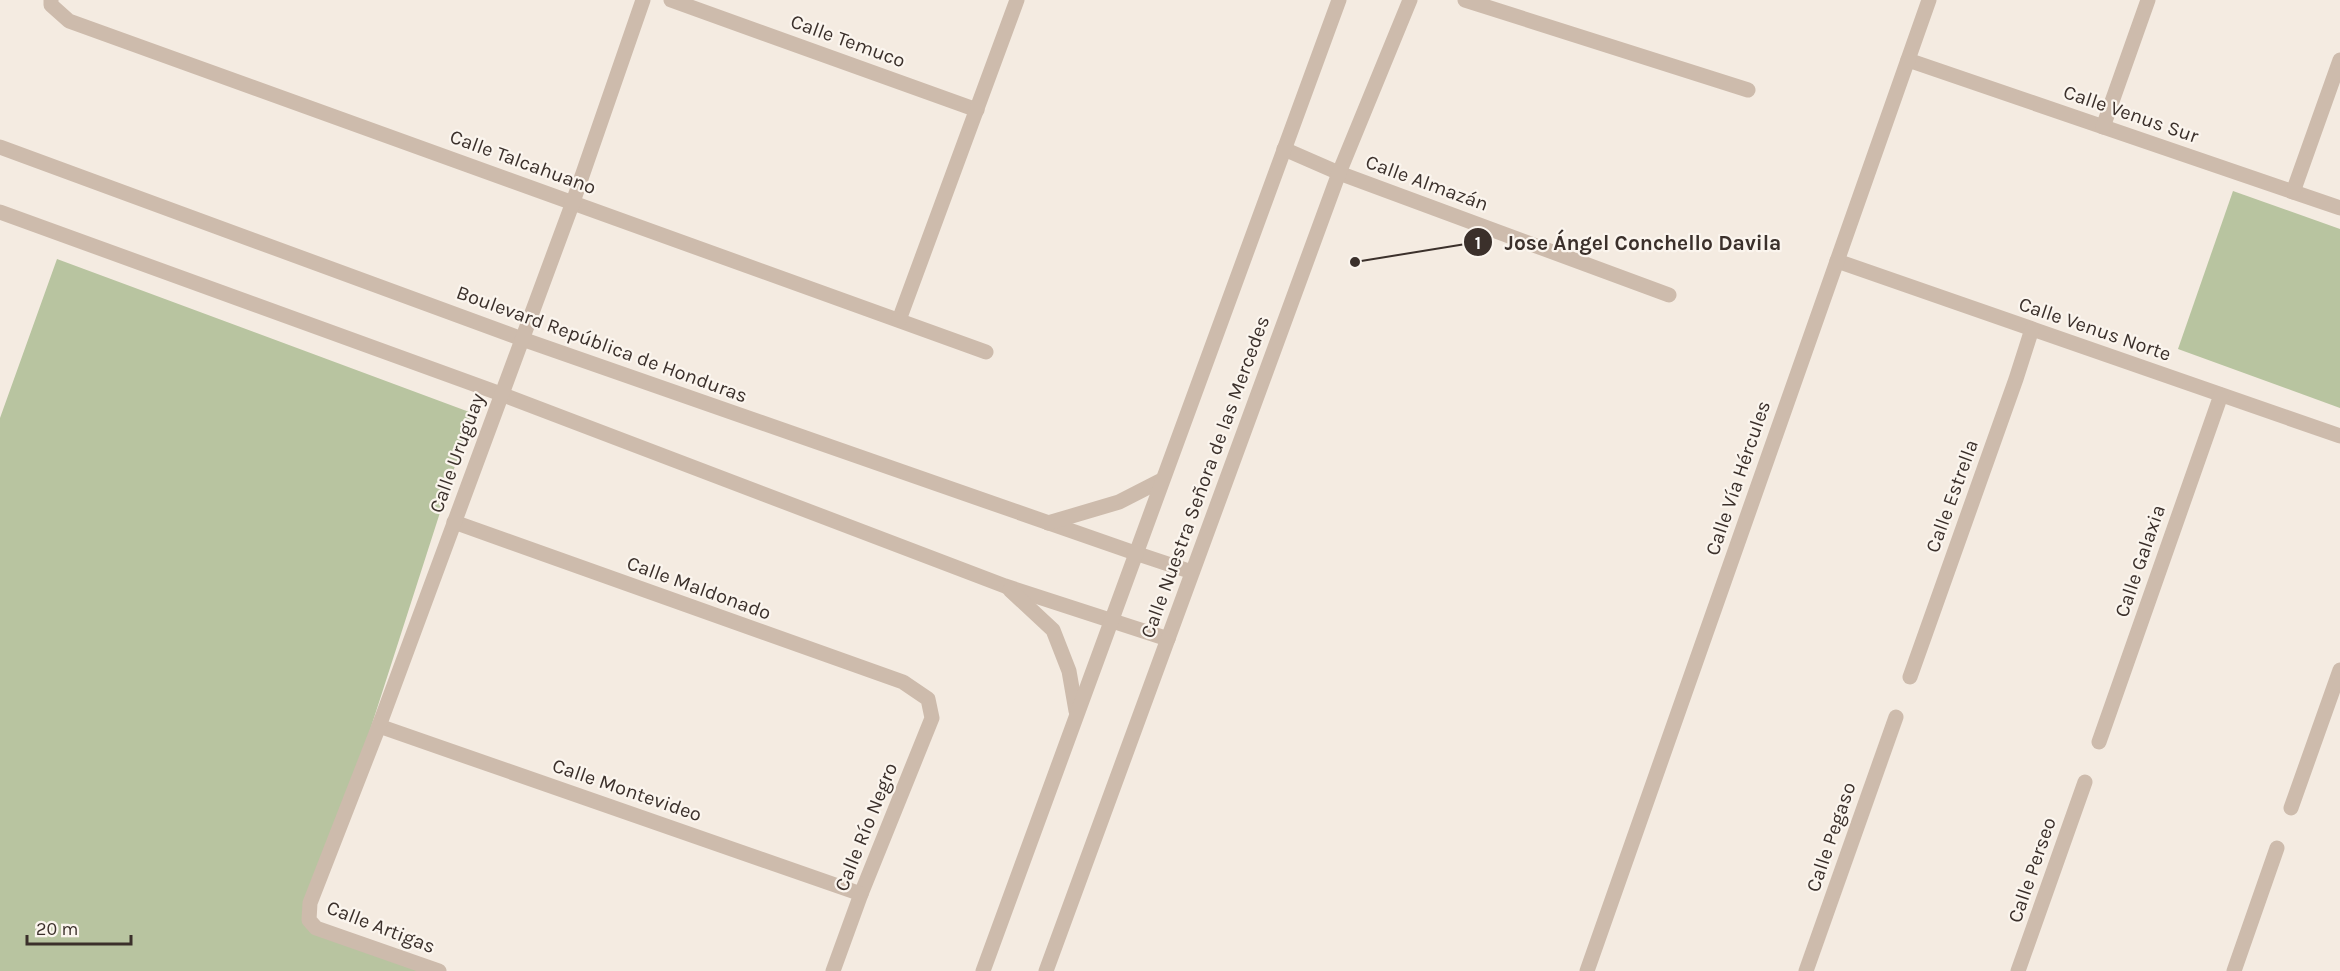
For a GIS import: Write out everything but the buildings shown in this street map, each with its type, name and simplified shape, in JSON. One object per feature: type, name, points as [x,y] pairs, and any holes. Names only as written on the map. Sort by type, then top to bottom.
[{"type":"street","name":"Calle Uruguay","points":[[309,920],[310,903],[379,726],[573,202],[643,0]]},
{"type":"street","name":"Calle Temuco","points":[[671,0],[977,110]]},
{"type":"street","points":[[899,320],[1017,0]]},
{"type":"street","name":"Calle Nuestra Señora de las Mercedes","points":[[983,971],[1339,0]]},
{"type":"street","name":"Calle Nuestra Señora de las Mercedes","points":[[1046,971],[1339,173],[1410,0]]},
{"type":"street","points":[[1465,0],[1748,90]]},
{"type":"street","name":"Calle Vía Hércules","points":[[1587,971],[1929,0]]},
{"type":"street","points":[[2103,127],[2148,0]]},
{"type":"street","name":"Calle Talcahuano","points":[[51,2],[69,21],[986,352]]},
{"type":"street","name":"Calle Venus Sur","points":[[1908,60],[2340,208]]},
{"type":"street","points":[[2294,192],[2340,60]]},
{"type":"street","name":"Boulevard República de Honduras","points":[[0,147],[522,339],[1192,572]]},
{"type":"street","name":"Calle Almazán","points":[[1284,149],[1339,173],[1670,295]]},
{"type":"street","points":[[0,212],[501,394],[1005,586],[1168,639]]},
{"type":"street","name":"Calle Venus Norte","points":[[1837,261],[2340,436]]},
{"type":"street","name":"Calle Estrella","points":[[1910,677],[2032,329]]},
{"type":"street","name":"Calle Galaxia","points":[[2099,742],[2222,395]]},
{"type":"street","points":[[1048,523],[1119,502],[1162,480]]},
{"type":"street","name":"Calle Maldonado","points":[[454,522],[903,682],[928,699]]},
{"type":"street","points":[[1005,586],[1053,630],[1069,671],[1077,713]]},
{"type":"street","points":[[2291,808],[2340,670]]},
{"type":"street","name":"Calle Río Negro","points":[[833,971],[861,894],[932,718],[928,699]]},
{"type":"street","name":"Calle Pegaso","points":[[1806,971],[1896,717]]},
{"type":"street","name":"Calle Montevideo","points":[[379,726],[861,894]]},
{"type":"street","name":"Calle Perseo","points":[[2018,971],[2085,782]]},
{"type":"street","points":[[2234,971],[2277,848]]},
{"type":"street","name":"Calle Artigas","points":[[309,920],[316,928],[439,971]]},
{"type":"green space","points":[[2233,191],[2340,229],[2340,408],[2178,349]]},
{"type":"green space","points":[[57,259],[472,413],[309,920],[439,971],[0,971],[0,418]]},
{"type":"place","name":"Jose Ángel Conchello Davila","points":[[1355,262]]}]
